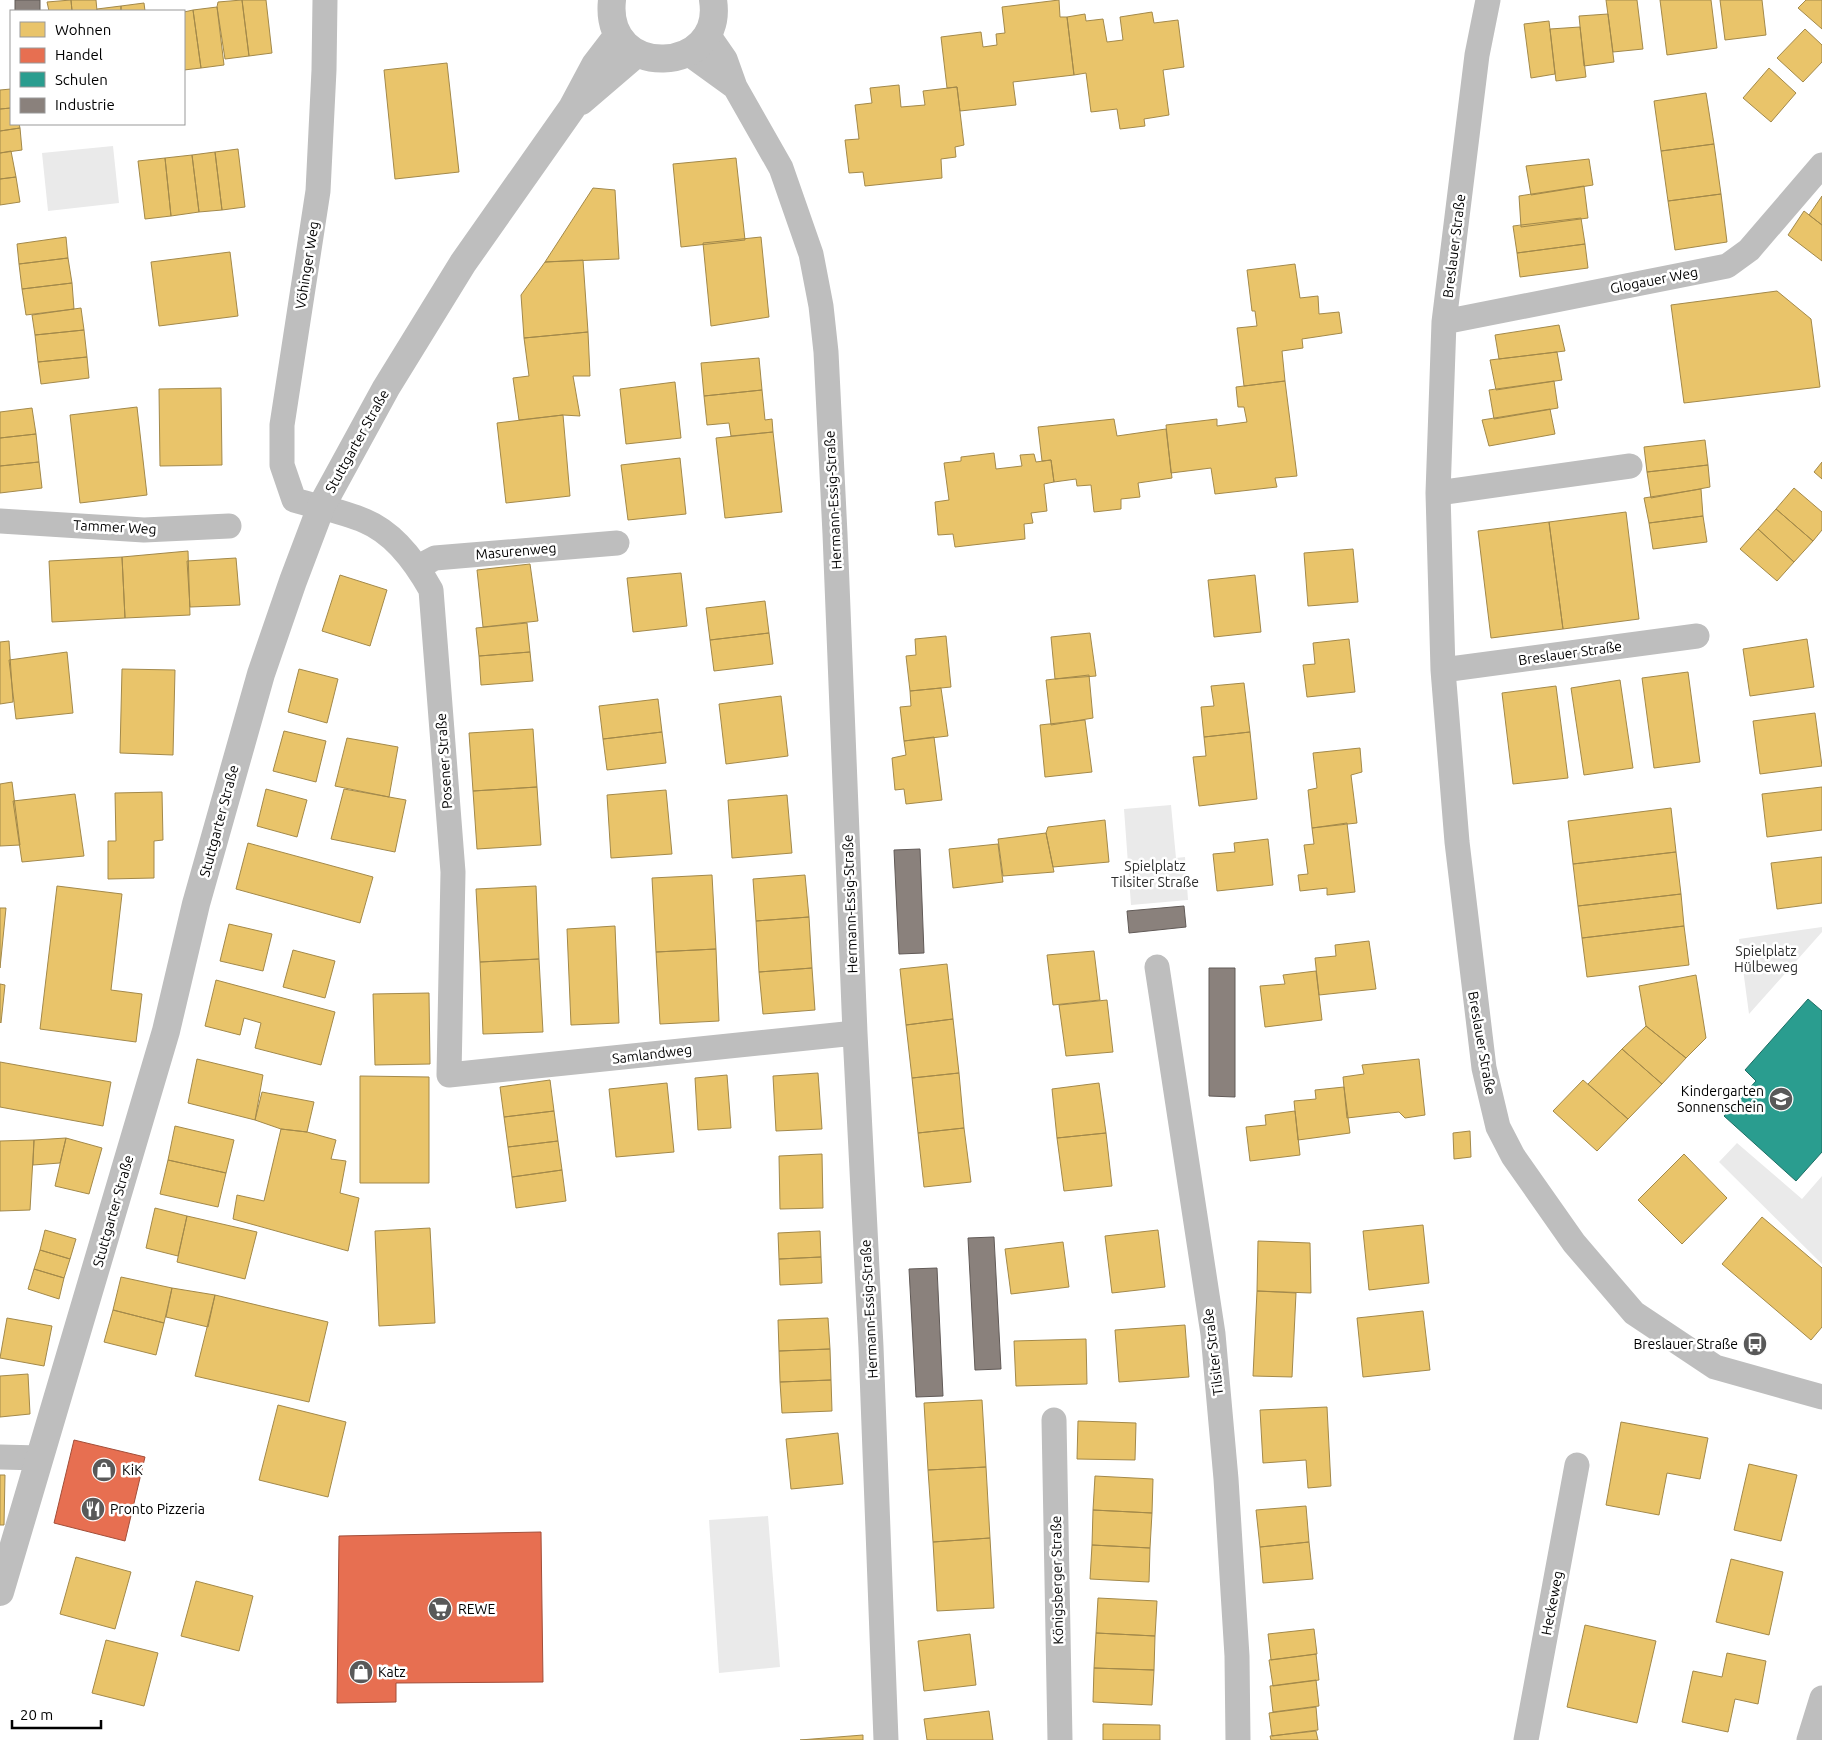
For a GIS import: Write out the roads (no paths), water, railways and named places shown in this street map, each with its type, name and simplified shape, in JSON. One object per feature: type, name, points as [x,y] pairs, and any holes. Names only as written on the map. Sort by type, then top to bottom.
[{"type":"street","name":"Vöhinger Weg","points":[[321,507],[294,500],[282,465],[282,441],[284,415],[318,191],[324,70],[325,0]]},
{"type":"street","points":[[612,0],[612,22],[626,45],[637,53],[649,58],[663,60],[688,53],[707,34],[712,21],[712,0]]},
{"type":"street","name":"Breslauer Straße","points":[[1488,0],[1477,54],[1444,322],[1438,493],[1443,670],[1457,842],[1484,1068],[1498,1127],[1513,1156],[1574,1243],[1634,1314],[1715,1367],[1822,1396]]},
{"type":"street","name":"Stuttgarter Straße","points":[[0,1592],[166,1031],[196,904],[258,684],[293,581],[321,507],[386,388],[463,263],[572,108],[595,65],[618,34]]},
{"type":"street","name":"Hermann-Essig-Straße","points":[[707,34],[724,59],[735,86],[781,168],[811,254],[821,306],[826,352],[855,1033],[871,1338],[886,1740]]},
{"type":"street","name":"Stuttgarter Straße","points":[[572,108],[637,53]]},
{"type":"street","name":"Hermann-Essig-Straße","points":[[688,53],[735,86]]},
{"type":"street","name":"Glogauer Weg","points":[[1444,322],[1726,266],[1748,250],[1822,165]]},
{"type":"street","points":[[1438,493],[1630,466]]},
{"type":"street","name":"Posener Straße","points":[[321,507],[367,521],[392,539],[418,567],[431,590],[453,872],[449,1075]]},
{"type":"street","name":"Tammer Weg","points":[[0,520],[144,530],[229,526]]},
{"type":"street","name":"Masurenweg","points":[[418,567],[435,558],[617,543]]},
{"type":"street","name":"Breslauer Straße","points":[[1443,670],[1697,636]]},
{"type":"street","name":"Tilsiter Straße","points":[[1157,967],[1194,1202],[1196,1237],[1213,1334],[1238,1656],[1238,1740]]},
{"type":"street","name":"Samlandweg","points":[[449,1075],[855,1033]]},
{"type":"street","name":"Königsberger Straße","points":[[1054,1420],[1060,1740]]},
{"type":"street","points":[[0,1457],[40,1458]]},
{"type":"street","name":"Heckeweg","points":[[1526,1740],[1577,1465]]},
{"type":"street","points":[[1809,1740],[1822,1698]]},
{"type":"place","name":"Kindergarten Sonnenschein","points":[[1781,1099]]},
{"type":"place","name":"Breslauer Straße","points":[[1755,1344]]},
{"type":"place","name":"KiK","points":[[104,1470]]},
{"type":"place","name":"Pronto Pizzeria","points":[[93,1509]]},
{"type":"place","name":"REWE","points":[[440,1609]]},
{"type":"place","name":"Katz","points":[[361,1672]]},
{"type":"park label","name":"Spielplatz Tilsiter Straße","points":[[1155,874]]},
{"type":"park label","name":"Spielplatz Hülbeweg","points":[[1766,960]]}]
